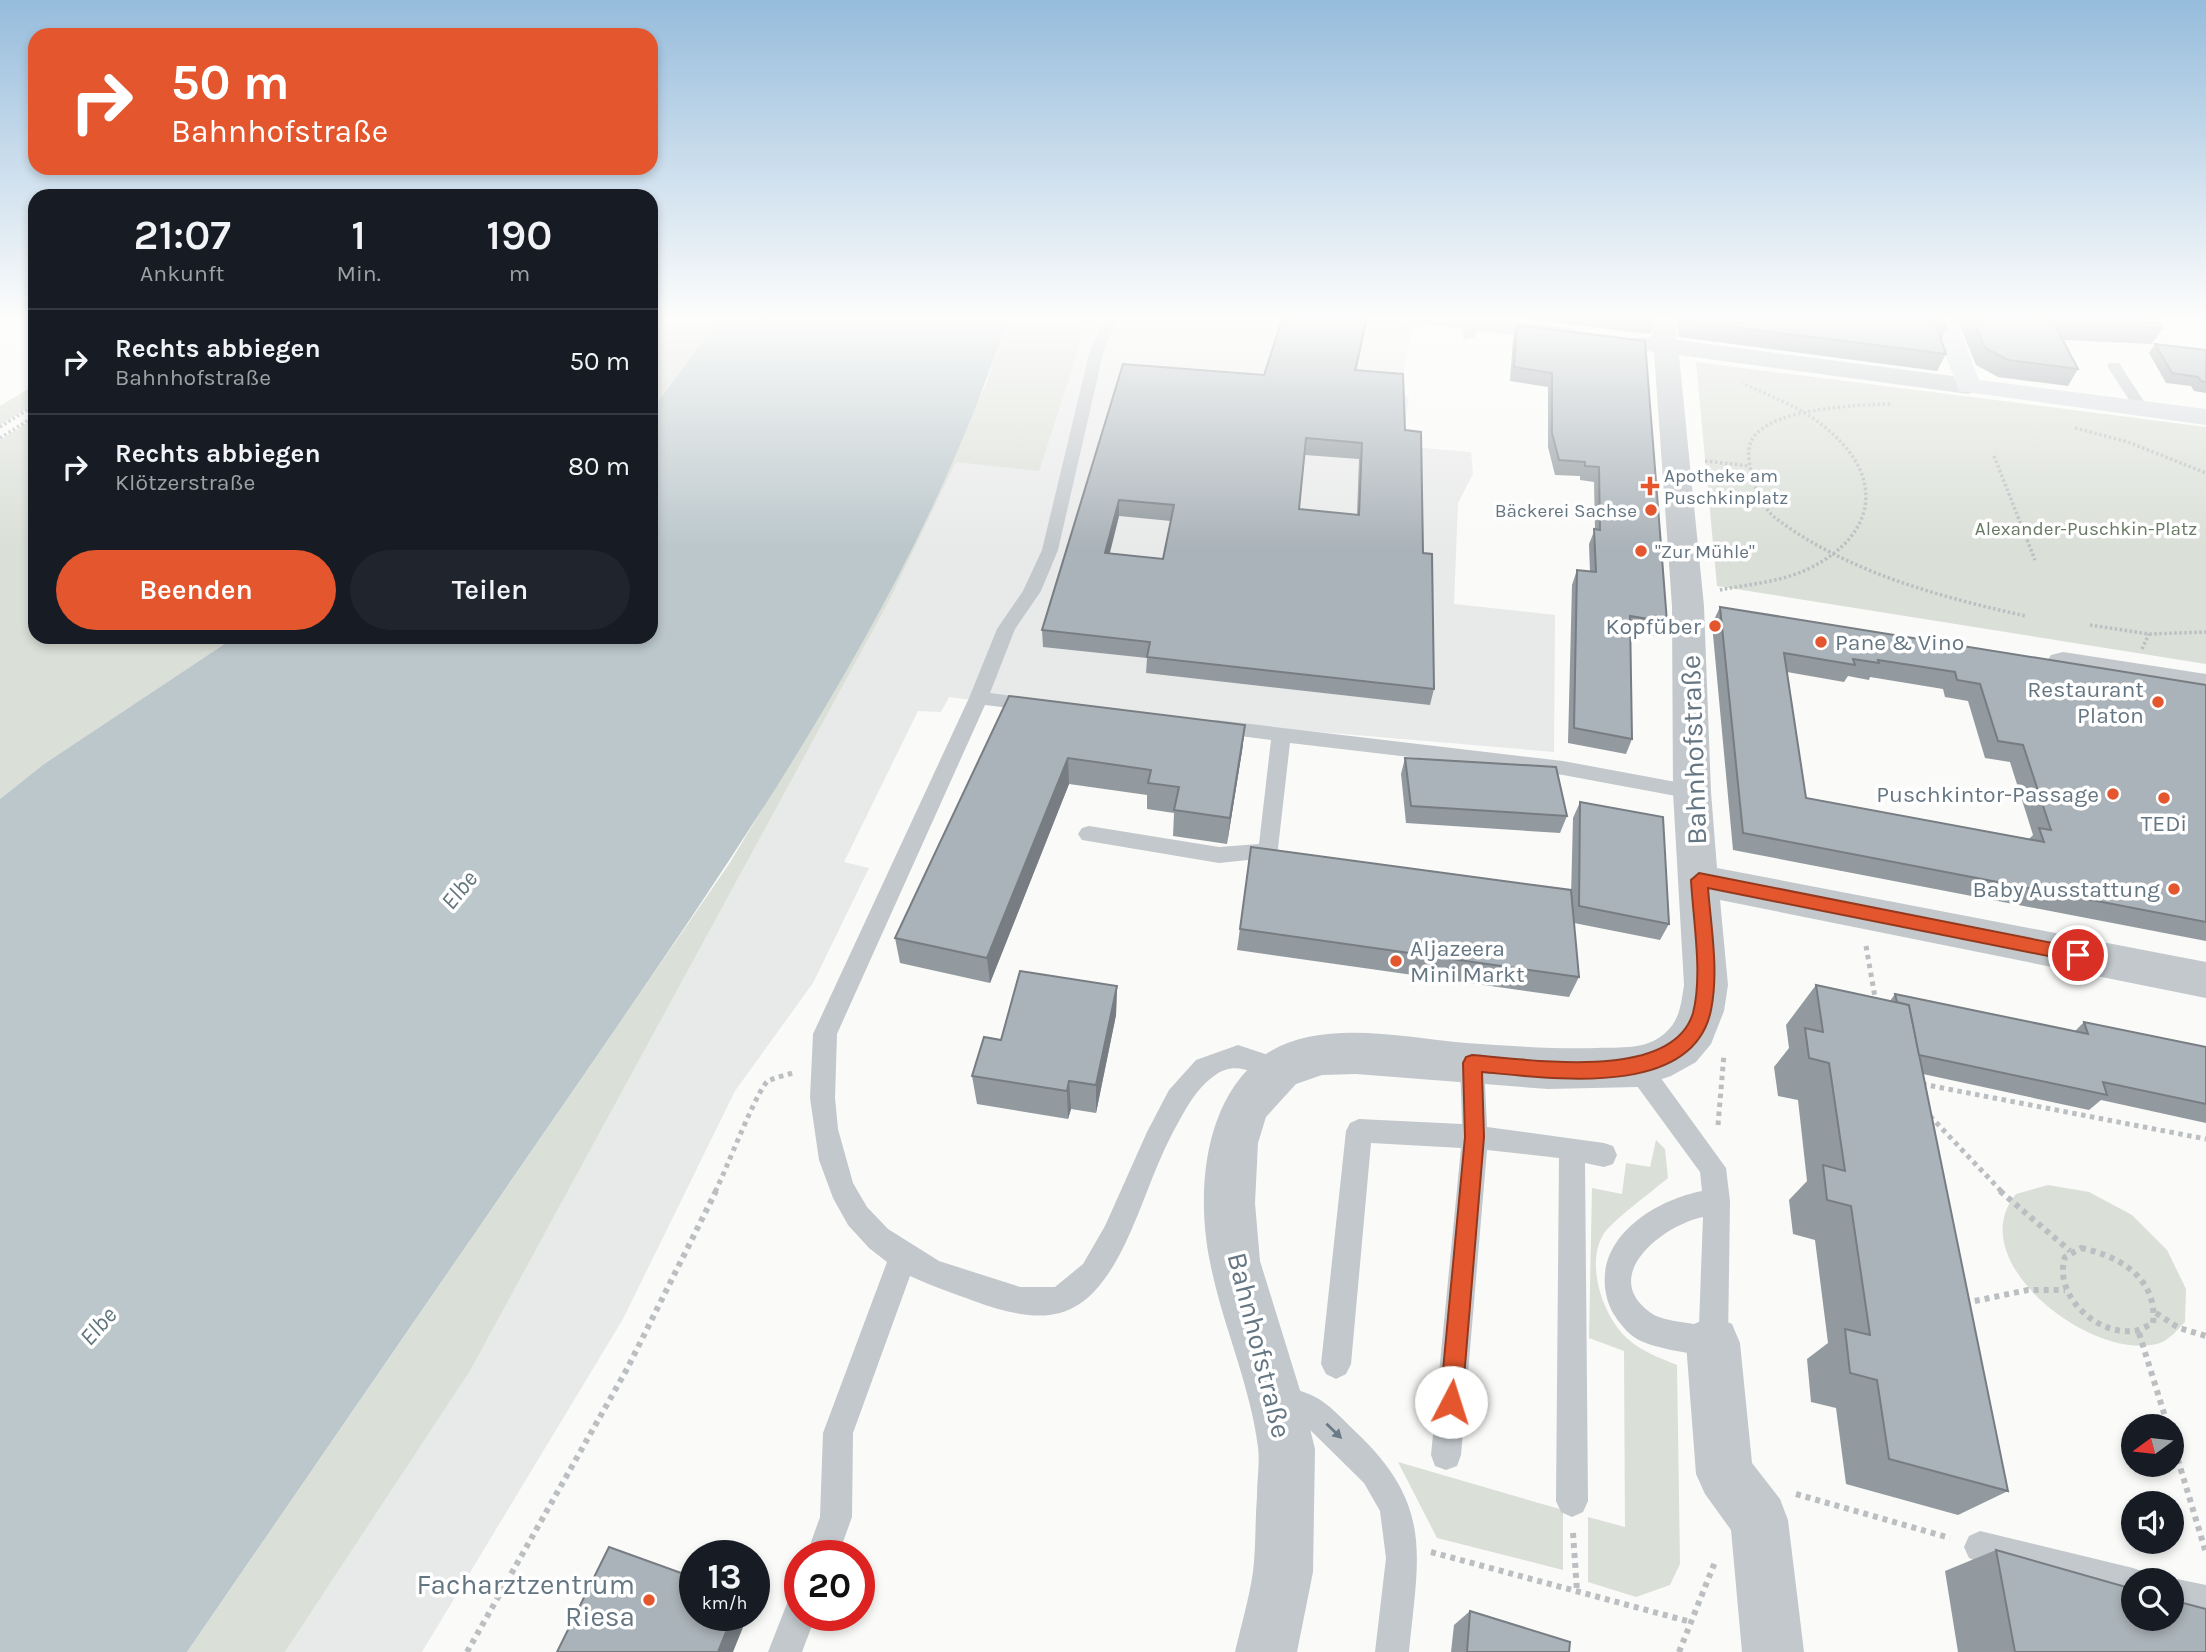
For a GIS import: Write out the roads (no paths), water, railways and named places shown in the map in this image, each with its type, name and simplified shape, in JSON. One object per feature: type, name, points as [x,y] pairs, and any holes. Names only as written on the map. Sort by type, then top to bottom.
[{"type":"main road","points":[[2032,394],[2206,417]]},
{"type":"street","name":"Bahnhofstraße","points":[[1266,1652],[1283,1572],[1287,1449],[1276,1400],[1235,1261],[1230,1203],[1234,1143],[1244,1111],[1254,1094],[1280,1070],[1298,1060],[1356,1054],[1548,1069],[1638,1067],[1655,1062],[1680,1048],[1695,1031],[1702,1011],[1706,985],[1692,792],[1701,608],[1671,394]]},
{"type":"street","points":[[2029,658],[2206,685]]},
{"type":"street","points":[[1699,880],[2206,980]]},
{"type":"street","points":[[1713,1343],[1725,1474],[1759,1520],[1773,1652]]},
{"type":"lane","points":[[1087,394],[1050,550],[1032,591],[1006,628],[978,698],[825,1034],[821,1074],[827,1144],[836,1177],[853,1212],[903,1257],[1001,1298],[1034,1303],[1065,1298],[1089,1282],[1107,1255],[1143,1166],[1180,1092],[1190,1080],[1202,1068],[1222,1059],[1249,1055],[1280,1070]]},
{"type":"lane","points":[[2132,394],[2141,408]]},
{"type":"lane","points":[[978,698],[1061,708]]},
{"type":"lane","points":[[1198,724],[1563,768],[1692,792]]},
{"type":"lane","points":[[1089,834],[1219,855],[1269,851],[1281,734]]},
{"type":"lane","points":[[1446,1455],[1475,1137],[1472,1063]]},
{"type":"lane","points":[[1638,1067],[1713,1168],[1717,1201],[1713,1343],[1644,1327],[1622,1302],[1616,1278],[1621,1256],[1639,1237],[1682,1208],[1717,1201]]},
{"type":"lane","points":[[1336,1364],[1359,1130],[1475,1137],[1572,1148],[1604,1155]]},
{"type":"lane","points":[[1572,1148],[1572,1501]]},
{"type":"lane","points":[[827,1540],[836,1517],[838,1433],[903,1257]]},
{"type":"lane","points":[[1276,1400],[1308,1406],[1375,1472],[1395,1507],[1401,1544],[1392,1652]]},
{"type":"lane","points":[[1980,1547],[2121,1581]]},
{"type":"lane","points":[[2184,1597],[2206,1602]]},
{"type":"lane","points":[[785,1652],[793,1631]]},
{"type":"water","name":"Elbe","points":[[664,394],[980,394],[929,515],[880,611],[769,799],[650,979],[187,1652],[0,1652],[0,799],[44,764],[224,644],[658,644],[658,402]]},
{"type":"place","name":"Apotheke am Puschkinplatz","points":[[1650,486]]},
{"type":"place","name":"Bäckerei Sachse","points":[[1651,510]]},
{"type":"place","name":"\"Zur Mühle\"","points":[[1641,551]]},
{"type":"place","name":"Kopfüber","points":[[1715,626]]},
{"type":"place","name":"Pane & Vino","points":[[1821,642]]},
{"type":"place","name":"Restaurant Platon","points":[[2158,702]]},
{"type":"place","name":"Puschkintor-Passage","points":[[2113,794]]},
{"type":"place","name":"TEDi","points":[[2164,798]]},
{"type":"place","name":"Baby Ausstattung","points":[[2174,889]]},
{"type":"place","name":"Aljazeera Mini Markt","points":[[1396,961]]},
{"type":"place","name":"Facharztzentrum Riesa","points":[[649,1600]]},
{"type":"park label","name":"Alexander-Puschkin-Platz","points":[[2086,528]]}]
